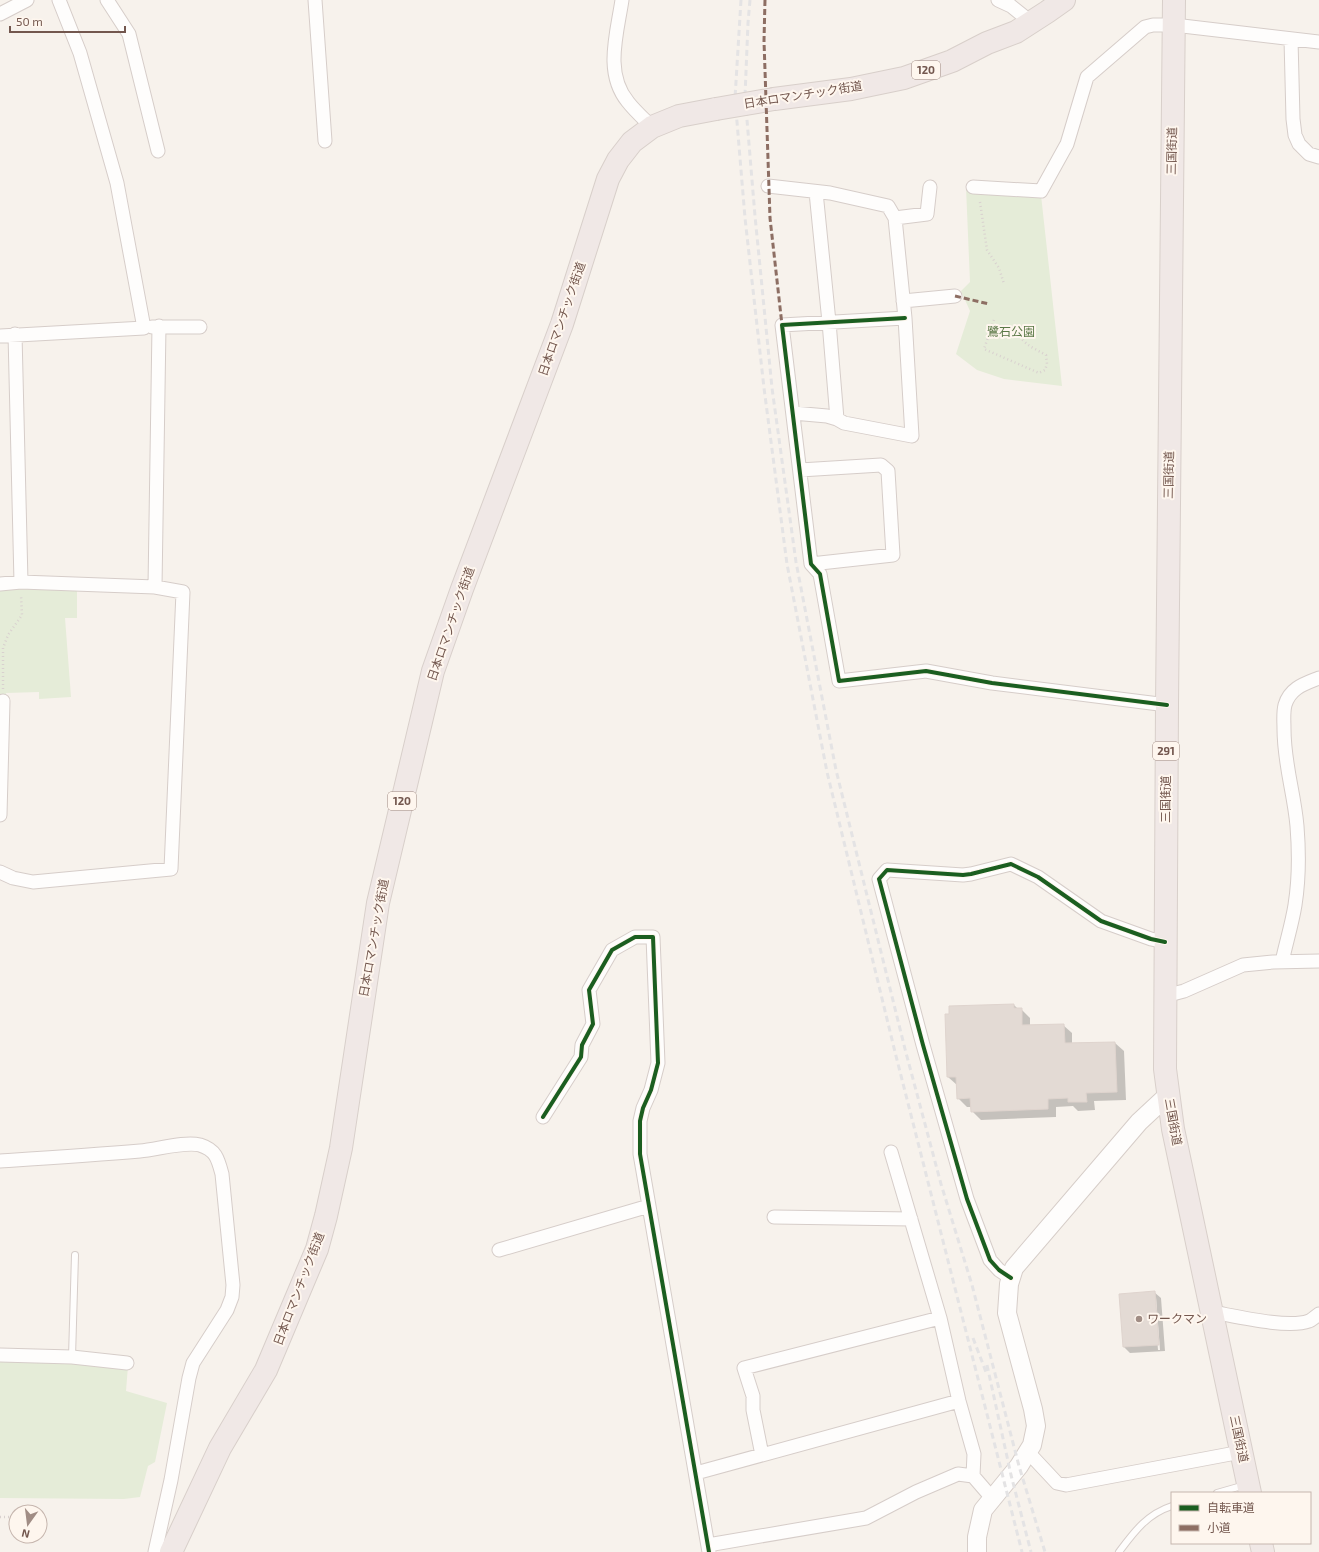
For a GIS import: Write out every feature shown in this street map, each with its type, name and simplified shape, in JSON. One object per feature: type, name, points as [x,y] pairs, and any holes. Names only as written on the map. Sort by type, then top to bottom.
[{"type":"highway","name":"日本ロマンチック街道","points":[[171,1552],[220,1448],[266,1370],[317,1249],[341,1148],[378,903],[433,671],[562,324],[608,179],[618,160],[632,142],[652,127],[680,116],[904,78],[952,61],[1016,32],[1064,0]]},
{"type":"highway","name":"三国街道","points":[[1174,0],[1165,1069],[1173,1129],[1249,1488]]},
{"type":"street","points":[[0,14],[27,0]]},
{"type":"street","points":[[59,0],[80,53],[117,183],[144,328]]},
{"type":"street","points":[[107,0],[129,34],[158,151]]},
{"type":"street","points":[[315,0],[325,141]]},
{"type":"street","points":[[622,0],[613,61],[617,84],[627,102],[652,127]]},
{"type":"street","points":[[998,0],[1012,6],[1031,22]]},
{"type":"street","points":[[975,187],[1041,191],[1066,144],[1087,78],[1145,27],[1153,25],[1174,26],[1319,42]]},
{"type":"street","points":[[1291,39],[1293,119],[1295,135],[1299,144],[1309,154],[1319,157]]},
{"type":"street","points":[[768,186],[830,193],[888,206],[895,218],[903,301],[912,436],[844,423],[827,416],[793,413]]},
{"type":"street","points":[[895,218],[927,214],[930,187]]},
{"type":"street","points":[[816,192],[837,419]]},
{"type":"street","points":[[903,301],[955,296]]},
{"type":"street","points":[[904,318],[782,325],[811,564],[820,574],[839,681],[926,671],[992,682],[1167,705]]},
{"type":"street","points":[[155,586],[159,326]]},
{"type":"street","points":[[0,336],[159,326],[200,327]]},
{"type":"street","points":[[15,334],[21,582]]},
{"type":"street","points":[[800,470],[881,465],[888,471],[893,556],[811,564]]},
{"type":"street","points":[[0,584],[21,582],[155,586],[183,592],[171,869],[33,882],[13,878],[0,872]]},
{"type":"street","points":[[1282,962],[1295,904],[1298,868],[1295,808],[1284,750],[1284,711],[1291,693],[1300,686],[1319,678]]},
{"type":"street","points":[[0,815],[3,702]]},
{"type":"street","points":[[1011,1278],[999,1270],[990,1260],[967,1199],[923,1045],[880,879],[886,870],[963,875],[1011,864],[1038,876],[1101,921],[1151,939],[1166,942]]},
{"type":"street","points":[[543,1117],[581,1057],[582,1045],[593,1024],[589,990],[612,950],[635,936],[653,937],[658,1063],[651,1090],[643,1108],[640,1120],[640,1154],[709,1549],[866,1518],[916,1492],[958,1474],[973,1476],[992,1498]]},
{"type":"street","points":[[1165,996],[1184,992],[1217,975],[1243,965],[1319,961]]},
{"type":"street","points":[[977,1552],[977,1537],[983,1510],[1019,1466],[1028,1452],[1032,1445],[1036,1426],[1033,1409],[1007,1313],[1009,1284],[1014,1268],[1140,1122],[1168,1095]]},
{"type":"street","points":[[0,1161],[142,1151],[176,1145],[198,1145],[212,1151],[218,1161],[222,1174],[233,1285],[232,1297],[227,1310],[193,1363],[171,1480],[155,1552]]},
{"type":"street","points":[[891,1152],[940,1318],[959,1401],[974,1454],[973,1476]]},
{"type":"street","points":[[499,1250],[649,1206]]},
{"type":"street","points":[[774,1217],[911,1219]]},
{"type":"street","points":[[1212,1312],[1274,1323],[1309,1322],[1319,1314]]},
{"type":"street","points":[[762,1455],[753,1410],[753,1396],[744,1368],[940,1318]]},
{"type":"street","points":[[0,1355],[72,1357],[127,1363]]},
{"type":"street","points":[[696,1473],[959,1401]]},
{"type":"street","points":[[1028,1452],[1057,1483],[1066,1485],[1241,1452]]},
{"type":"lane","points":[[72,1357],[75,1255]]},
{"type":"lane","points":[[1223,1492],[1249,1488]]},
{"type":"lane","points":[[1119,1552],[1138,1527],[1149,1517],[1171,1506]]},
{"type":"path","points":[[975,187],[986,250],[999,268],[1004,284]]},
{"type":"path","points":[[994,320],[984,349],[1039,373],[1045,370],[1047,364],[1046,355],[1025,344],[1019,337],[1013,324]]},
{"type":"path","points":[[3,702],[3,648],[8,635],[22,615],[21,582]]},
{"type":"green space","name":"鷺石公園","points":[[966,187],[1041,195],[1062,386],[1004,379],[977,370],[956,354],[970,311],[961,291],[970,282]]},
{"type":"green space","points":[[77,586],[77,618],[65,618],[71,697],[39,699],[39,692],[6,693],[6,701],[0,702],[0,589]]},
{"type":"green space","points":[[0,1359],[128,1366],[126,1391],[167,1403],[155,1462],[148,1466],[140,1497],[124,1499],[0,1498]]},
{"type":"building","points":[[1014,1004],[1014,1008],[1022,1008],[1022,1025],[1064,1024],[1065,1043],[1115,1042],[1117,1092],[1086,1093],[1087,1102],[1068,1102],[1068,1098],[1048,1099],[1048,1109],[971,1112],[970,1098],[957,1099],[956,1077],[947,1077],[945,1014],[949,1014],[949,1006]]},
{"type":"building","name":"ワークマン","points":[[1155,1291],[1159,1345],[1123,1347],[1119,1294]]},
{"type":"railway","points":[[741,0],[735,98],[745,218],[764,388],[787,564],[827,772],[895,1052],[1022,1552]]},
{"type":"railway","points":[[750,0],[745,96],[772,388],[796,562],[836,770],[905,1049],[941,1184],[972,1285],[1019,1466],[1045,1552]]},
{"type":"railway","points":[[973,1338],[986,1372]]},
{"type":"railway","points":[[987,1365],[1011,1475],[1031,1552]]},
{"type":"marked path","points":[[765,0],[764,41],[770,218],[782,325]]},
{"type":"marked path","points":[[955,296],[989,304]]},
{"type":"cycle path","points":[[905,318],[782,325],[811,564],[820,574],[839,681],[926,671],[992,683],[1167,705]]},
{"type":"cycle path","points":[[1011,1278],[999,1270],[990,1260],[967,1199],[923,1045],[879,879],[887,870],[963,875],[1011,864],[1038,877],[1101,921],[1151,939],[1165,942]]},
{"type":"cycle path","points":[[543,1117],[581,1057],[582,1045],[593,1024],[589,990],[612,950],[635,937],[653,937],[658,1063],[651,1090],[643,1108],[640,1121],[640,1154],[709,1552]]},
{"type":"place","name":"ワークマン","points":[[1139,1319]]}]
